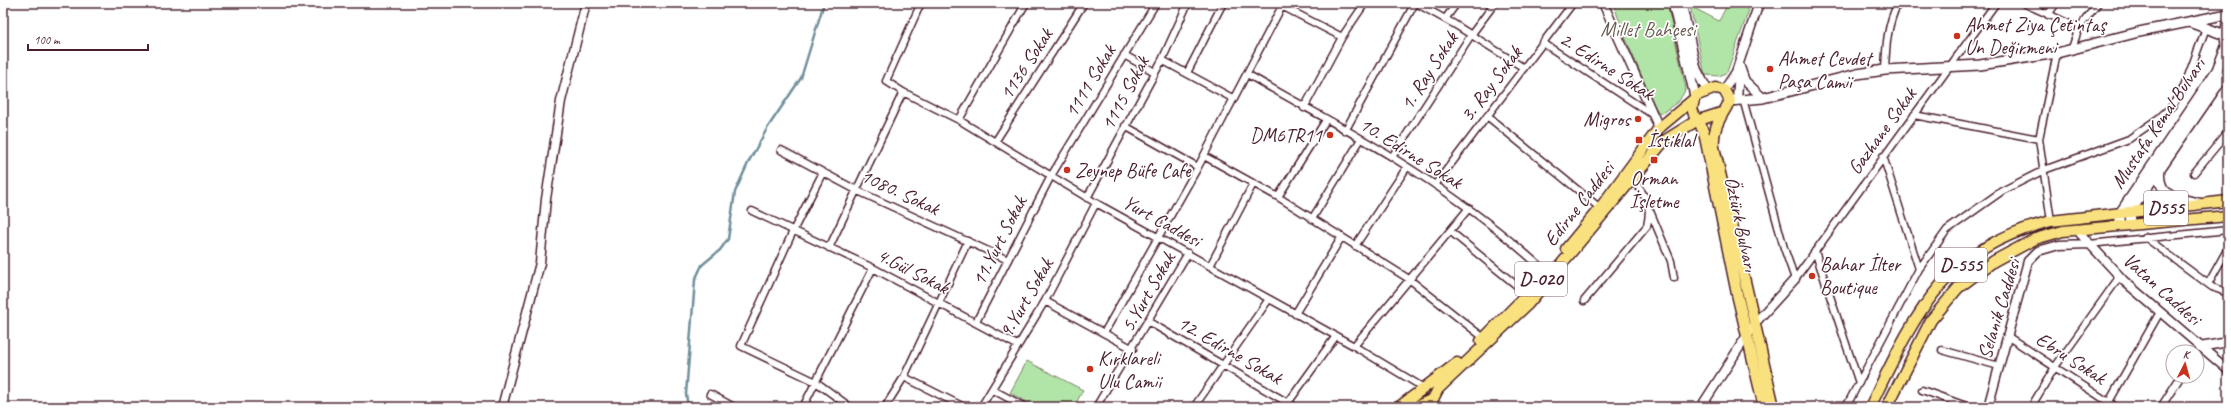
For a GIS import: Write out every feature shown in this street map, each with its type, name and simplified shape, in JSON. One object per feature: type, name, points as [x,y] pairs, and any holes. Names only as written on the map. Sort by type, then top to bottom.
[{"type":"highway","points":[[1708,90],[1716,88],[1724,90],[1737,100]]},
{"type":"highway","name":"D-020","points":[[1694,98],[1708,90]]},
{"type":"highway","name":"Öztürk Bulvarı","points":[[1694,98],[1692,108],[1705,137],[1747,336],[1764,407]]},
{"type":"highway","name":"Edirne Caddesi","points":[[1399,407],[1465,356],[1527,294],[1547,273],[1600,208],[1658,128],[1694,98]]},
{"type":"highway","name":"Öztürk Bulvarı","points":[[1737,100],[1721,113],[1713,136],[1714,147],[1774,407]]},
{"type":"highway","points":[[1697,120],[1721,113]]},
{"type":"highway","name":"Edirne Caddesi","points":[[1415,407],[1433,399],[1528,304],[1664,142],[1697,120]]},
{"type":"highway","points":[[1686,128],[1695,127],[1702,130]]},
{"type":"highway","points":[[2202,204],[2228,202]]},
{"type":"highway","name":"D555","points":[[2125,212],[2202,204]]},
{"type":"highway","name":"D-555","points":[[1870,407],[1916,316],[1943,282],[1970,258],[1996,241],[2029,227],[2050,221],[2125,212]]},
{"type":"highway","points":[[2126,224],[2228,216]]},
{"type":"highway","name":"D555","points":[[1887,407],[1928,326],[1958,288],[1994,261],[2029,242],[2046,235],[2076,229],[2126,224]]},
{"type":"highway","points":[[1430,387],[1433,399],[1421,398],[1424,388],[1430,387]]},
{"type":"main road","points":[[1673,3],[1694,98]]},
{"type":"main road","points":[[1682,3],[1696,69],[1708,90]]},
{"type":"main road","points":[[1737,100],[1763,98],[1856,74],[1885,70],[1980,65],[2057,53],[2139,32],[2192,23],[2228,14]]},
{"type":"main road","name":"Mustafa Kemal Bulvarı","points":[[2126,224],[2125,212],[2217,70],[2226,47],[2228,18]]},
{"type":"main road","points":[[2192,23],[2227,36]]},
{"type":"main road","name":"Mustafa Kemal Bulvarı","points":[[2125,212],[2160,168],[2228,70]]},
{"type":"main road","points":[[2160,168],[2160,183],[2166,192],[2170,195],[2202,204]]},
{"type":"street","points":[[502,407],[540,263],[546,200],[561,101],[586,3]]},
{"type":"street","name":"Yurt Caddesi","points":[[920,3],[886,81],[903,92],[960,120],[1087,198],[1354,346],[1424,388]]},
{"type":"street","points":[[960,120],[1026,3]]},
{"type":"street","name":"1136 Sokak","points":[[995,142],[1084,3]]},
{"type":"street","name":"1111 Sokak","points":[[1051,176],[1156,3]]},
{"type":"street","name":"1115 Sokak","points":[[1087,198],[1162,60],[1188,3]]},
{"type":"street","points":[[1187,73],[1223,3]]},
{"type":"street","points":[[1304,108],[1342,37],[1364,3]]},
{"type":"street","points":[[1345,131],[1415,3],[1445,19],[1524,68]]},
{"type":"street","points":[[1445,19],[1457,3]]},
{"type":"street","name":"1. Ray Sokak","points":[[1392,157],[1471,35],[1495,3]]},
{"type":"street","name":"3. Ray Sokak","points":[[1435,185],[1573,3]]},
{"type":"street","points":[[1603,3],[1658,128]]},
{"type":"street","points":[[1724,90],[1739,63],[1759,3]]},
{"type":"street","points":[[1885,70],[1888,31],[1898,3]]},
{"type":"street","name":"Gazhane Sokak","points":[[1795,279],[1883,156],[1996,3]]},
{"type":"street","points":[[2023,3],[2079,28]]},
{"type":"street","points":[[2048,15],[2056,3]]},
{"type":"street","points":[[2072,48],[2079,28],[2098,3]]},
{"type":"street","points":[[1104,333],[1204,156],[1247,74],[1279,4],[1342,37]]},
{"type":"street","points":[[1846,407],[1919,269],[1947,230],[2002,191],[2044,170],[2129,139],[2159,118],[2172,106],[2184,87],[2206,28]]},
{"type":"street","name":"2. Edirne Sokak","points":[[1543,44],[1654,116]]},
{"type":"street","points":[[2050,221],[2039,139],[2057,53]]},
{"type":"street","points":[[1124,55],[1155,72]]},
{"type":"street","points":[[1162,60],[1234,99]]},
{"type":"street","points":[[1739,63],[1745,82],[1763,98]]},
{"type":"street","points":[[1701,407],[1755,323],[1795,279],[1737,100],[1739,63]]},
{"type":"street","name":"10. Edirne Sokak","points":[[1247,74],[1304,108],[1362,139],[1435,185],[1469,208],[1547,273]]},
{"type":"street","points":[[830,248],[858,191],[903,92]]},
{"type":"street","points":[[1914,115],[2039,139]]},
{"type":"street","points":[[1487,116],[1600,208]]},
{"type":"street","points":[[1278,197],[1326,120]]},
{"type":"street","points":[[1125,126],[1198,167]]},
{"type":"street","points":[[2194,173],[2228,132]]},
{"type":"street","points":[[1312,219],[1362,139]]},
{"type":"street","name":"1080. Sokak","points":[[781,150],[858,191],[1008,260]]},
{"type":"street","points":[[1204,156],[1278,197],[1409,279],[1484,338]]},
{"type":"street","points":[[1883,156],[1919,269]]},
{"type":"street","points":[[1355,246],[1407,167]]},
{"type":"street","points":[[824,172],[793,231],[741,346],[816,382],[850,407]]},
{"type":"street","name":"11.Yurt Sokak","points":[[976,322],[1051,176]]},
{"type":"street","points":[[1633,180],[1648,201],[1650,211],[1671,261],[1674,278]]},
{"type":"street","points":[[1210,266],[1253,184]]},
{"type":"street","name":"9.Yurt Sokak","points":[[981,407],[993,390],[1017,345],[1045,301],[1096,203]]},
{"type":"street","points":[[1354,346],[1469,208]]},
{"type":"street","name":"4.Gül Sokak","points":[[752,211],[873,268],[1017,345]]},
{"type":"street","points":[[1584,301],[1647,226],[1650,211]]},
{"type":"street","name":"Vatan Caddesi","points":[[2076,229],[2120,276],[2194,344]]},
{"type":"street","points":[[2089,244],[2145,237],[2228,230]]},
{"type":"street","points":[[1450,231],[1527,294]]},
{"type":"street","points":[[2145,237],[2208,284],[2228,293]]},
{"type":"street","points":[[1295,314],[1342,238]]},
{"type":"street","points":[[885,407],[904,377],[968,241]]},
{"type":"street","name":"Selanik Caddesi","points":[[1988,407],[2028,261],[2038,251],[2059,245],[2089,244]]},
{"type":"street","points":[[2208,284],[2228,248]]},
{"type":"street","points":[[1815,251],[1859,383]]},
{"type":"street","name":"5.Yurt Sokak","points":[[1096,407],[1149,322],[1188,253]]},
{"type":"street","points":[[803,407],[873,268]]},
{"type":"street","points":[[2031,407],[2055,367],[2120,276]]},
{"type":"street","points":[[1194,407],[1270,299]]},
{"type":"street","points":[[1045,301],[1132,349]]},
{"type":"street","points":[[2107,405],[2160,312]]},
{"type":"street","name":"12. Edirne Sokak","points":[[1149,322],[1287,405],[1295,407]]},
{"type":"street","points":[[1287,405],[1336,336]]},
{"type":"street","name":"Ebru Sokak","points":[[2008,336],[2055,367],[2107,405],[2116,407]]},
{"type":"street","points":[[2205,348],[2228,342]]},
{"type":"street","points":[[1942,350],[1999,366]]},
{"type":"street","name":"Vatan Caddesi","points":[[2205,353],[2228,370]]},
{"type":"street","points":[[904,377],[964,407]]},
{"type":"street","points":[[2162,407],[2176,384]]},
{"type":"street","points":[[993,390],[1024,407]]},
{"type":"street","points":[[1922,390],[1969,407]]},
{"type":"street","points":[[710,394],[734,407]]},
{"type":"green space","name":"Millet Bahçesi","points":[[1613,3],[1667,3],[1686,89],[1679,101],[1662,113],[1658,112],[1654,105],[1625,37]]},
{"type":"green space","points":[[1728,3],[1736,3],[1749,10],[1727,72],[1720,76],[1705,75],[1690,6],[1719,21]]},
{"type":"green space","points":[[1027,361],[1083,390],[1074,407],[1037,407],[1010,393]]},
{"type":"waterway","points":[[688,407],[686,394],[695,280],[702,265],[720,250],[728,239],[735,192],[749,161],[768,127],[801,78],[824,3]]},
{"type":"place","name":"Ahmet Ziya Çetintaş Un Değirmeni","points":[[1957,36]]},
{"type":"place","name":"Ahmet Cevdet Paşa Camii","points":[[1770,69]]},
{"type":"place","name":"Migros","points":[[1638,119]]},
{"type":"place","name":"DM6TR11","points":[[1330,135]]},
{"type":"place","name":"İstiklal","points":[[1639,140]]},
{"type":"place","name":"Orman İşletme","points":[[1654,160]]},
{"type":"place","name":"Zeynep Büfe Cafe","points":[[1067,170]]},
{"type":"place","name":"Bahar İlter Boutique","points":[[1812,276]]},
{"type":"place","name":"Kırklareli Ulu Camii","points":[[1090,369]]}]
